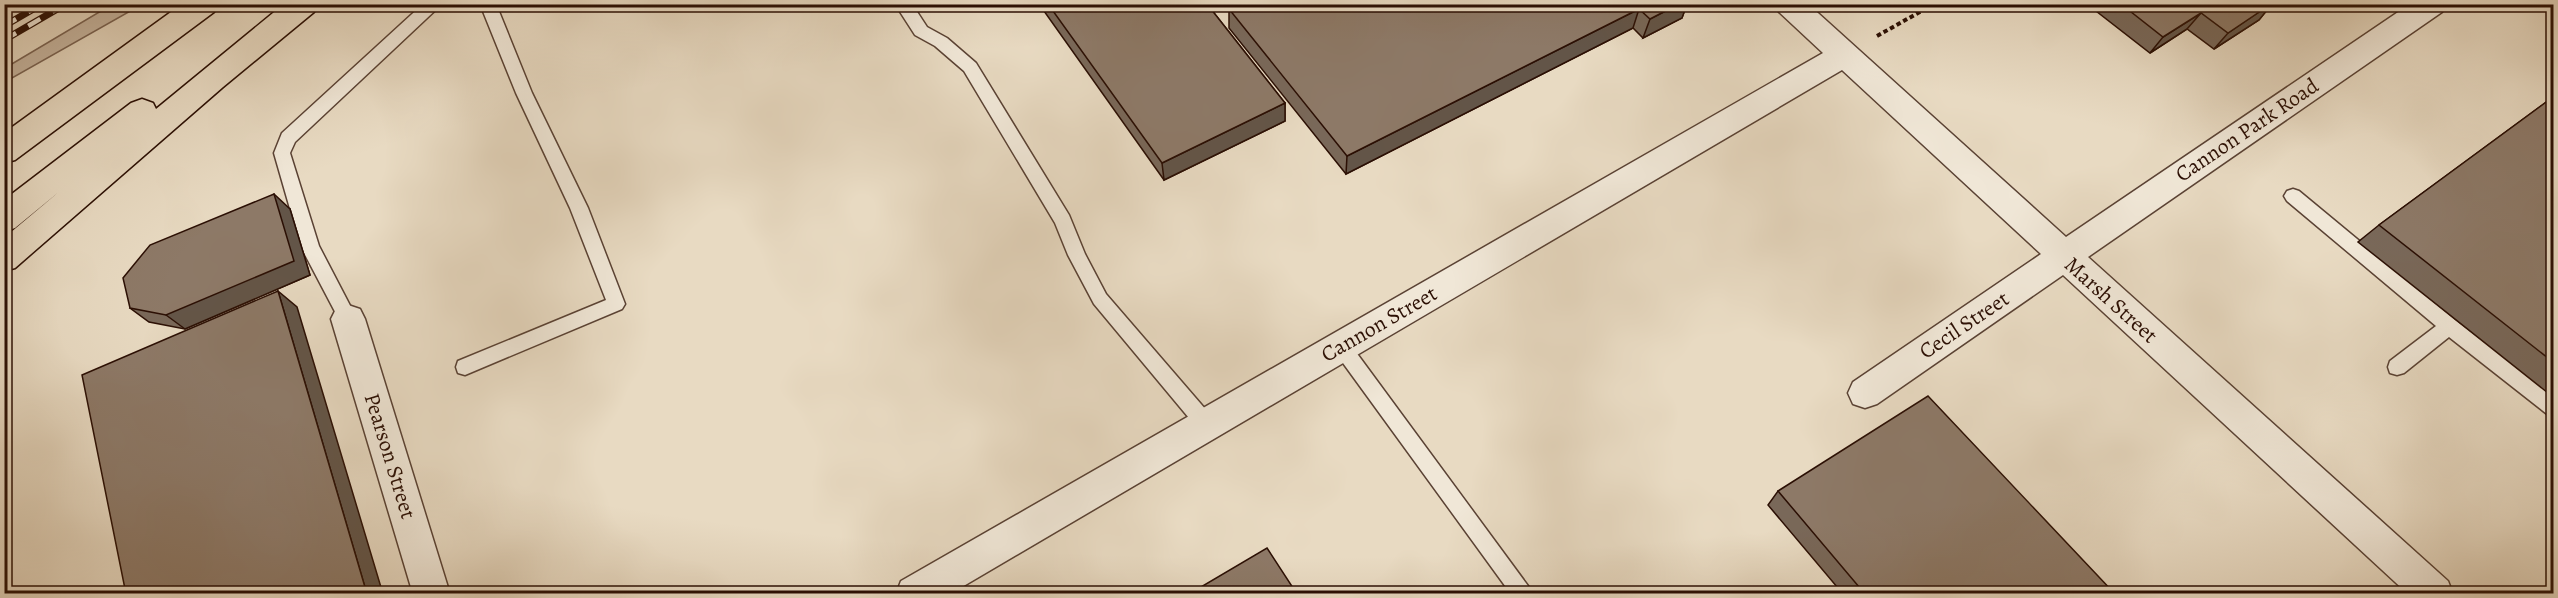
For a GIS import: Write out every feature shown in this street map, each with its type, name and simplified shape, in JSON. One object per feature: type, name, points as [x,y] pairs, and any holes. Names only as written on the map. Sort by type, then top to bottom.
[{"type":"highway","points":[[4,151],[204,4]]},
{"type":"highway","points":[[4,219],[45,185],[241,37],[289,4]]},
{"type":"highway","points":[[4,258],[212,79],[304,4]]},
{"type":"highway","points":[[4,142],[46,118]]},
{"type":"street","name":"Marsh Street","points":[[1789,4],[2063,257],[2435,594]]},
{"type":"street","name":"Cannon Park Road","points":[[2063,257],[2432,4]]},
{"type":"street","name":"Cannon Street","points":[[914,594],[1844,55]]},
{"type":"street","name":"Cecil Street","points":[[1865,393],[2063,257]]},
{"type":"street","name":"Pearson Street","points":[[348,319],[432,594]]},
{"type":"lane","points":[[348,319],[310,247],[282,153],[288,138],[434,4]]},
{"type":"lane","points":[[465,368],[616,304],[579,208],[524,93],[488,4]]},
{"type":"lane","points":[[903,4],[921,31],[941,42],[970,67],[1063,220],[1077,255],[1100,299],[1206,424]]},
{"type":"lane","points":[[2293,196],[2449,326],[2553,408]]},
{"type":"lane","points":[[2397,368],[2449,326]]},
{"type":"lane","points":[[1341,346],[1524,594]]},
{"type":"path","points":[[1844,55],[1934,4]]},
{"type":"shaded area","points":[[111,5],[141,5],[5,82],[5,68]]},
{"type":"building","points":[[1048,4],[1207,4],[1285,103],[1162,163]]},
{"type":"building","points":[[1238,4],[1679,4],[1650,19],[1639,9],[1347,156],[1229,9]]},
{"type":"building","points":[[2121,4],[2271,4],[2228,33],[2201,13],[2163,37]]},
{"type":"building","points":[[2553,97],[2553,362],[2379,225]]},
{"type":"building","points":[[274,194],[294,261],[166,315],[130,308],[123,278],[150,245]]},
{"type":"building","points":[[278,291],[367,594],[126,594],[82,375]]},
{"type":"building","points":[[1928,396],[2115,594],[1865,594],[1778,491]]},
{"type":"building","points":[[1267,548],[1297,594],[1189,594]]},
{"type":"railway","points":[[4,7],[9,4]]},
{"type":"railway","points":[[4,26],[42,4]]},
{"type":"railway","points":[[4,40],[66,4]]}]
